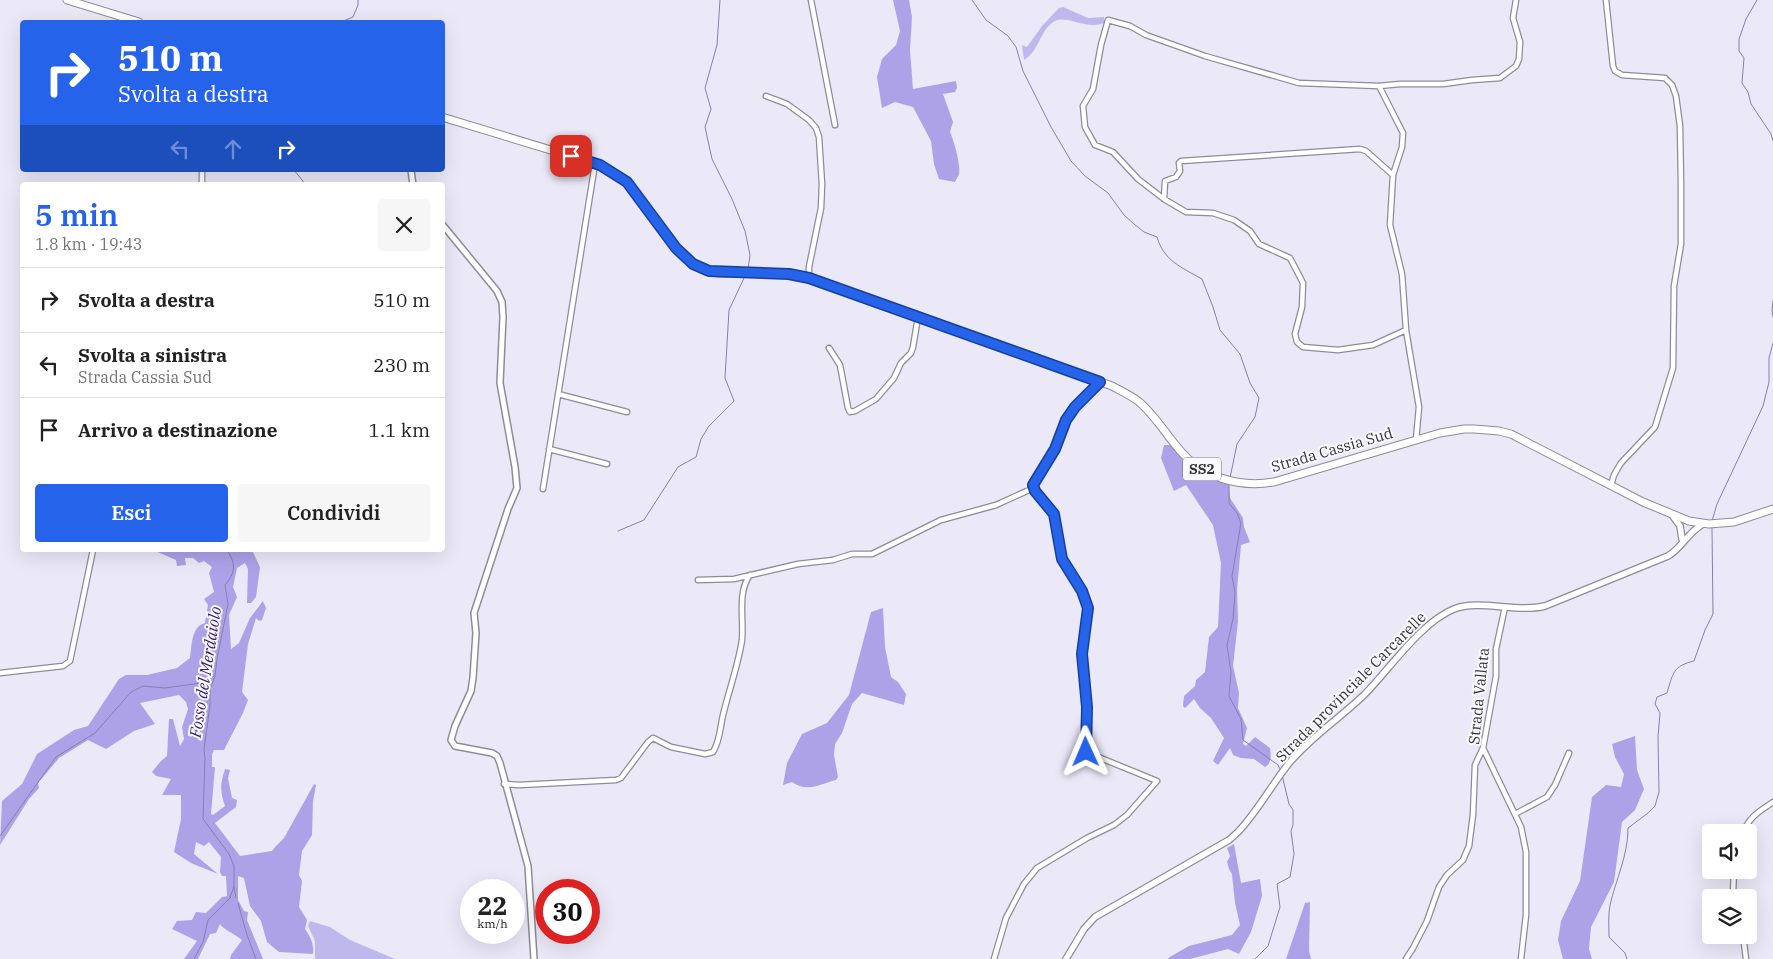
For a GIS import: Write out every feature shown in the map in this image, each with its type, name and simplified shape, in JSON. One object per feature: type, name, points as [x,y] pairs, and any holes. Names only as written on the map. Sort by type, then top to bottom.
[{"type":"main road","points":[[67,0],[132,20]]},
{"type":"main road","name":"Strada Cassia Sud","points":[[445,118],[609,170],[627,182],[676,248],[689,261],[700,268],[730,273],[789,274],[809,278],[1100,382],[1130,395],[1145,407],[1183,455],[1191,462],[1210,474],[1230,481],[1254,484],[1274,482],[1440,433],[1464,429],[1499,431],[1525,440],[1611,486],[1689,521],[1710,524],[1748,518],[1773,509]]},
{"type":"main road","points":[[1670,514],[1678,523],[1685,538]]},
{"type":"main road","points":[[1685,538],[1689,521]]},
{"type":"main road","points":[[1685,538],[1696,528],[1710,524]]},
{"type":"main road","name":"Strada provinciale Carcarelle","points":[[1066,959],[1084,929],[1096,917],[1234,836],[1246,824],[1284,769],[1302,749],[1363,696],[1418,636],[1441,616],[1462,607],[1532,608],[1545,606],[1668,556],[1681,546],[1685,538]]},
{"type":"street","points":[[810,0],[835,125]]},
{"type":"street","points":[[1406,330],[1373,345],[1338,350],[1303,347],[1297,342],[1295,334],[1303,302],[1303,283],[1290,258],[1259,244],[1250,231],[1234,220],[1213,214],[1186,212],[1164,199],[1138,179],[1113,152],[1095,145],[1085,127],[1083,106],[1093,89],[1101,45],[1108,20],[1130,26],[1146,35],[1205,56],[1298,83],[1379,86],[1443,84],[1500,78],[1516,66],[1519,59],[1520,42],[1513,18],[1516,0]]},
{"type":"street","points":[[1606,0],[1615,71],[1622,75],[1665,78],[1672,86],[1676,96],[1680,126],[1681,185],[1681,244],[1674,286],[1672,374],[1655,427],[1621,463],[1614,474],[1611,486]]},
{"type":"street","points":[[1379,86],[1403,133],[1402,147],[1393,175],[1390,225],[1402,274],[1406,330],[1419,407],[1416,440]]},
{"type":"street","points":[[766,96],[787,104],[809,120],[816,128],[819,137],[822,184],[821,208],[809,267],[809,278]]},
{"type":"street","points":[[1164,199],[1165,181],[1176,177],[1180,171],[1179,163],[1181,161],[1360,149],[1366,151],[1393,175]]},
{"type":"street","points":[[543,489],[595,164]]},
{"type":"street","points":[[445,228],[497,291],[502,302],[503,346],[500,383],[516,467],[517,488],[508,509],[474,613],[476,633],[471,691],[455,726],[451,740],[455,746],[492,753],[497,756],[500,763],[504,784],[528,866],[534,959]]},
{"type":"street","points":[[829,348],[840,365],[850,412],[854,411],[876,399],[894,378],[901,363],[908,357],[913,347],[918,317]]},
{"type":"street","points":[[698,580],[728,580],[798,564],[833,560],[852,554],[872,554],[941,520],[996,504],[1028,490],[1055,449],[1066,420],[1075,407],[1100,382]]},
{"type":"street","points":[[558,394],[627,412]]},
{"type":"street","points":[[549,449],[607,464]]},
{"type":"street","points":[[994,959],[1006,918],[1024,884],[1037,868],[1087,838],[1114,825],[1127,815],[1157,781],[1086,752],[1087,707],[1082,654],[1088,608],[1082,591],[1062,559],[1054,514],[1035,491],[1033,485]]},
{"type":"street","points":[[0,673],[68,664],[93,552]]},
{"type":"street","points":[[504,784],[519,785],[616,780],[624,774],[653,738],[671,747],[705,754],[713,752],[720,734],[723,715],[736,672],[742,639],[742,611],[746,583],[750,575]]},
{"type":"street","name":"Strada Vallata","points":[[1505,607],[1496,649],[1496,676],[1483,748],[1521,827],[1526,852],[1526,914],[1521,959]]},
{"type":"street","points":[[1406,959],[1414,948],[1427,920],[1439,887],[1463,860],[1469,846],[1473,815],[1474,765],[1483,748]]},
{"type":"street","points":[[1515,814],[1547,797],[1555,785],[1568,753]]},
{"type":"street","points":[[1747,824],[1758,812],[1773,802]]},
{"type":"street","points":[[1744,944],[1746,959]]},
{"type":"shaded area","points":[[893,0],[909,0],[912,17],[910,50],[913,89],[956,81],[957,88],[955,92],[943,94],[953,122],[950,132],[959,165],[959,174],[955,182],[939,179],[934,164],[931,141],[913,107],[895,102],[882,108],[877,77],[882,59],[896,45],[900,31]]},
{"type":"shaded area","points":[[1063,7],[1088,18],[1104,17],[1104,23],[1090,25],[1065,20],[1055,21],[1046,29],[1033,52],[1024,60],[1022,45],[1027,47],[1042,26],[1059,8]]},
{"type":"shaded area","points":[[1164,445],[1170,445],[1196,470],[1229,485],[1230,498],[1243,518],[1244,527],[1250,542],[1241,545],[1237,590],[1238,621],[1233,666],[1239,693],[1238,708],[1247,728],[1243,744],[1246,746],[1255,737],[1270,748],[1270,761],[1265,767],[1254,759],[1233,755],[1230,748],[1218,765],[1213,761],[1224,738],[1211,718],[1200,708],[1194,699],[1185,708],[1183,706],[1184,696],[1195,686],[1196,680],[1205,672],[1209,637],[1218,627],[1221,563],[1213,525],[1186,485],[1174,491],[1161,458]]},
{"type":"shaded area","points":[[158,552],[253,552],[260,567],[256,597],[251,603],[247,603],[248,569],[245,563],[237,568],[233,587],[237,597],[229,615],[231,649],[239,643],[250,618],[263,601],[266,608],[262,620],[259,621],[256,618],[248,644],[242,692],[248,700],[224,750],[214,750],[212,754],[212,767],[215,767],[211,814],[213,815],[225,806],[221,784],[225,769],[230,770],[228,778],[232,798],[237,800],[236,807],[215,823],[240,856],[272,851],[284,838],[314,784],[316,785],[313,802],[312,835],[302,851],[299,875],[302,881],[299,907],[307,920],[305,929],[312,941],[313,954],[279,952],[267,942],[261,921],[250,906],[244,878],[238,876],[238,900],[244,911],[248,912],[247,920],[263,959],[230,959],[242,940],[220,924],[216,933],[210,934],[198,959],[184,959],[197,941],[172,929],[177,921],[192,920],[196,912],[206,913],[222,897],[227,896],[226,876],[222,876],[220,872],[221,857],[209,842],[204,846],[196,842],[194,854],[218,874],[191,863],[174,852],[181,819],[181,795],[162,795],[171,779],[156,776],[152,772],[167,756],[169,719],[173,719],[180,746],[184,739],[182,727],[188,709],[186,702],[179,695],[140,703],[155,724],[134,731],[106,749],[88,740],[59,758],[38,783],[39,788],[29,799],[0,845],[2,801],[22,784],[37,754],[74,730],[88,726],[119,679],[126,675],[147,675],[177,668],[190,658],[195,632],[200,625],[205,623],[208,605],[204,599],[214,592],[209,573],[212,567],[204,561],[199,563],[193,558],[185,558],[186,565],[177,566],[176,560]]},
{"type":"shaded area","points":[[883,608],[885,647],[891,677],[898,682],[906,694],[904,705],[862,693],[852,704],[842,733],[835,744],[834,755],[838,777],[836,780],[808,787],[792,782],[783,785],[787,763],[802,734],[827,723],[849,695],[871,612]]},
{"type":"shaded area","points":[[1635,736],[1637,770],[1644,789],[1635,810],[1622,822],[1614,882],[1591,927],[1589,949],[1592,959],[1563,959],[1558,940],[1561,921],[1580,881],[1592,797],[1606,785],[1621,787],[1624,774],[1615,757],[1612,744]]},
{"type":"shaded area","points":[[1234,844],[1241,883],[1260,879],[1262,896],[1251,932],[1239,954],[1228,949],[1190,959],[1169,959],[1189,946],[1232,935],[1240,925],[1235,903],[1232,874],[1227,862],[1230,856],[1227,848]]},
{"type":"shaded area","points":[[1310,902],[1309,951],[1311,959],[1286,959],[1305,903]]},
{"type":"shaded area","points":[[310,921],[330,927],[350,940],[395,959],[315,959],[315,941],[308,926]]},
{"type":"waterway","name":"Fosso del Merdaiolo","points":[[346,20],[353,17],[358,0]]},
{"type":"waterway","points":[[720,0],[717,45],[705,88],[711,109],[705,127],[712,159],[732,199],[745,231],[750,255],[748,270]]},
{"type":"waterway","points":[[972,0],[986,20],[1008,36],[1016,47],[1023,71],[1051,127],[1071,161],[1085,176],[1108,193],[1124,215],[1134,224],[1144,232],[1157,237],[1164,252],[1174,263],[1202,279],[1220,330],[1240,354],[1250,383],[1259,398],[1255,417],[1237,444],[1230,478]]},
{"type":"waterway","points":[[1757,0],[1746,19],[1739,39],[1739,51],[1744,58],[1742,83],[1748,92],[1751,104],[1771,134],[1773,141]]},
{"type":"waterway","name":"Fosso del Merdaiolo","points":[[296,172],[304,182]]},
{"type":"waterway","points":[[618,531],[644,520],[678,467],[696,457],[701,439],[709,426],[734,401],[725,378],[729,310],[745,276]]},
{"type":"waterway","points":[[1773,301],[1773,317]]},
{"type":"waterway","points":[[1712,521],[1717,504],[1763,406],[1769,382],[1769,358],[1773,343]]},
{"type":"waterway","points":[[1229,484],[1229,503],[1237,513],[1241,523],[1232,576],[1235,592],[1233,619],[1227,645],[1231,672],[1229,696],[1241,719],[1243,740],[1278,765],[1280,769]]},
{"type":"waterway","points":[[1627,959],[1625,953],[1609,937],[1610,905],[1624,858],[1628,828],[1655,806],[1659,792],[1658,737],[1660,713],[1655,704],[1657,697],[1667,693],[1673,675],[1678,668],[1694,661],[1713,614],[1712,528]]},
{"type":"waterway","name":"Fosso del Merdaiolo","points":[[194,959],[203,942],[208,920],[230,898],[234,886],[234,866],[229,854],[203,819],[204,749],[210,705],[210,689],[215,676],[228,604],[225,585],[234,568],[228,552]]},
{"type":"waterway","points":[[0,836],[56,757],[95,733],[131,692],[143,686],[165,688],[201,683],[214,676]]},
{"type":"waterway","points":[[1255,959],[1268,946],[1280,907],[1277,884],[1290,877],[1294,854],[1291,831],[1293,810],[1289,804],[1282,775]]},
{"type":"waterway","name":"Fosso del Merdaiolo","points":[[234,887],[236,898]]},
{"type":"waterway","points":[[238,903],[256,959]]},
{"type":"route","points":[[571,156],[600,165],[627,182],[676,248],[685,258],[700,268],[718,273],[789,274],[809,278],[1100,382],[1075,407],[1066,420],[1055,449],[1033,485],[1035,491],[1054,514],[1062,559],[1082,591],[1088,608],[1082,654],[1087,707],[1086,752]]}]
